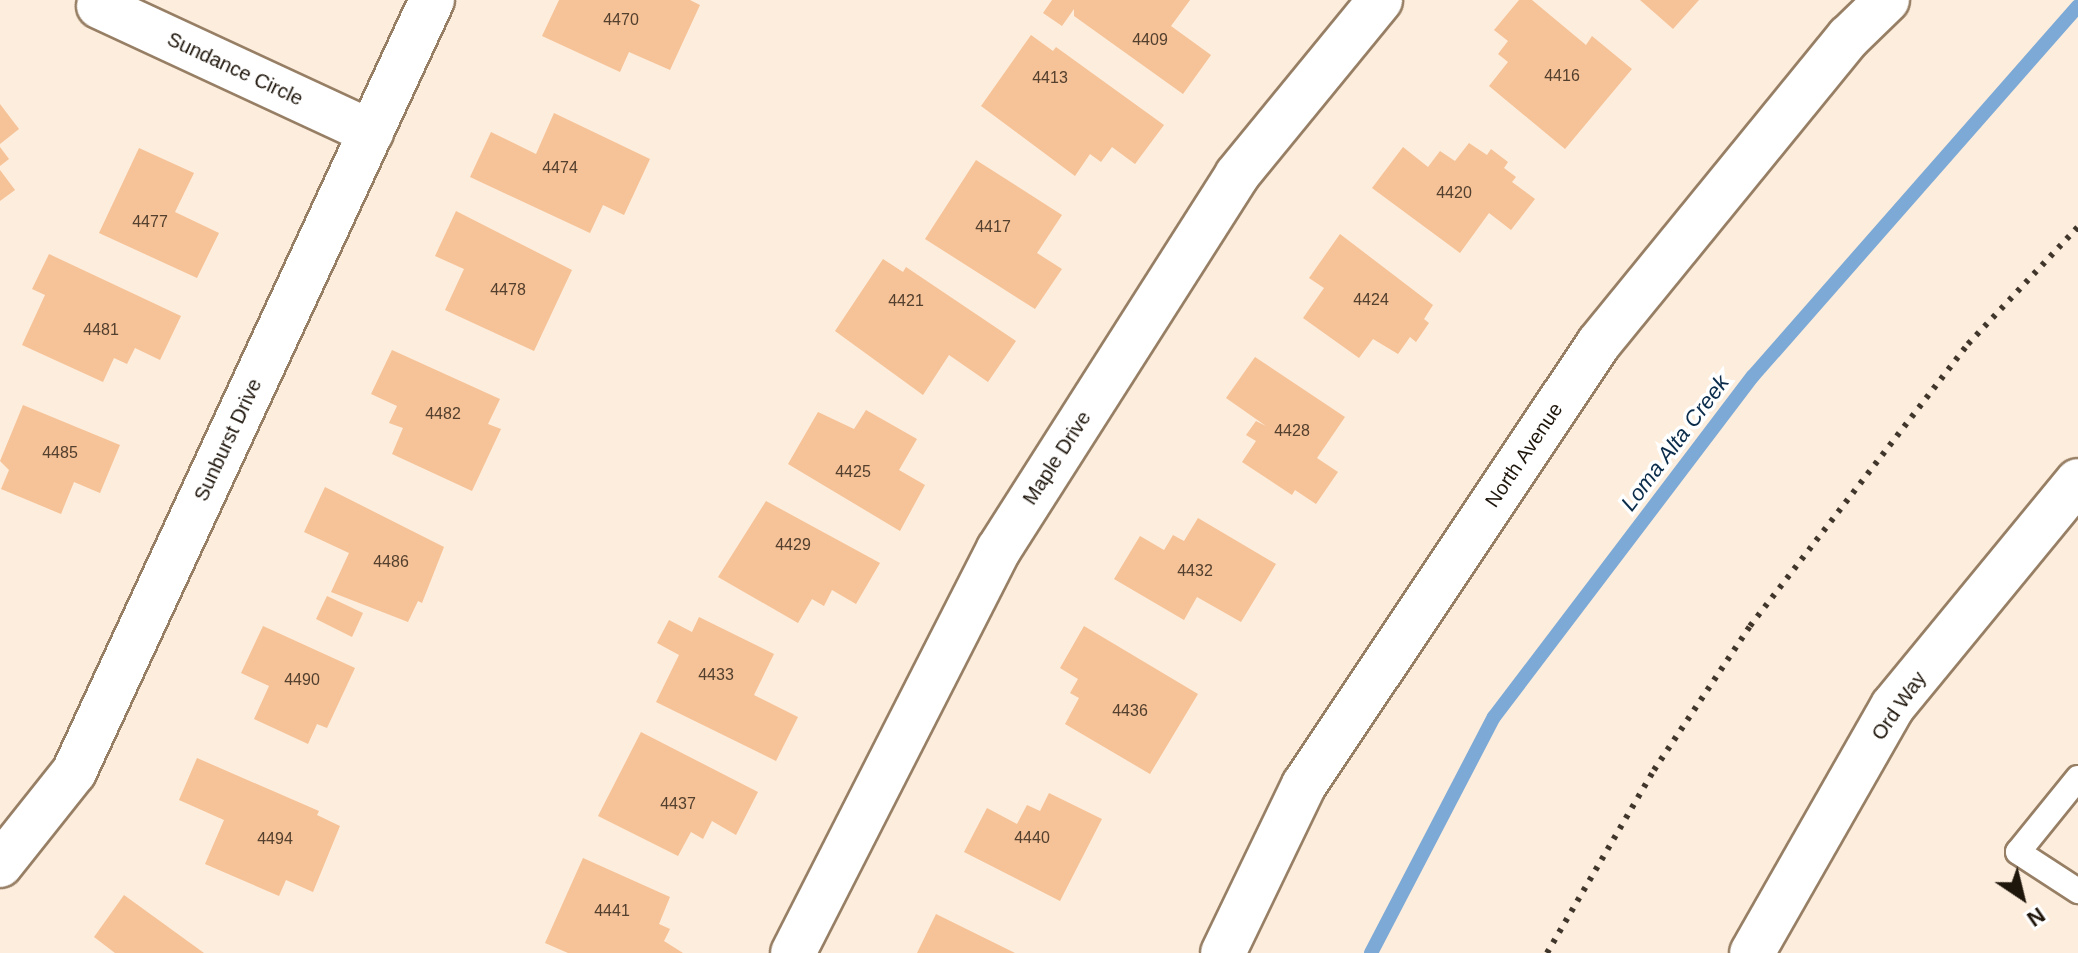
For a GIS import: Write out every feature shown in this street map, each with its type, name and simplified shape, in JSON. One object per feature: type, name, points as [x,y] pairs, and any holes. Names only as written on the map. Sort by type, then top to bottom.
[{"type":"street","name":"Sunburst Drive","points":[[0,865],[74,772],[432,0]]},
{"type":"street","name":"Maple Drive","points":[[793,953],[999,549],[1237,175],[1380,0]]},
{"type":"street","name":"North Avenue","points":[[1223,953],[1304,785],[1599,343],[1849,37],[1887,0]]},
{"type":"street","name":"Sundance Circle","points":[[99,6],[371,132]]},
{"type":"street","name":"Ord Way","points":[[1752,953],[1893,706],[2078,481]]},
{"type":"lane","points":[[2078,778],[2018,852],[2078,891]]},
{"type":"building","points":[[559,0],[690,0],[700,5],[670,70],[629,52],[620,72],[542,36]]},
{"type":"building","points":[[1052,0],[1190,0],[1171,26],[1211,55],[1183,94],[1074,16],[1074,9],[1062,26],[1043,13]]},
{"type":"building","points":[[1519,0],[1532,0],[1586,45],[1592,36],[1632,69],[1565,149],[1489,86],[1508,62],[1498,54],[1508,41],[1494,30]]},
{"type":"building","points":[[1640,0],[1699,0],[1673,29]]},
{"type":"building","points":[[1031,35],[1053,51],[1056,47],[1164,125],[1135,164],[1112,147],[1101,162],[1090,154],[1075,176],[981,106]]},
{"type":"building","points":[[0,104],[19,129],[0,144]]},
{"type":"building","points":[[554,113],[650,159],[624,215],[603,205],[590,233],[470,177],[491,132],[536,154]]},
{"type":"building","points":[[1469,143],[1487,155],[1491,149],[1508,162],[1504,168],[1516,177],[1512,182],[1535,199],[1511,230],[1489,213],[1460,253],[1372,188],[1403,147],[1428,167],[1440,151],[1455,161]]},
{"type":"building","points":[[0,147],[9,159],[0,166]]},
{"type":"building","points":[[139,148],[194,173],[175,212],[219,233],[197,278],[99,233]]},
{"type":"building","points":[[976,160],[1062,215],[1037,253],[1062,269],[1035,309],[925,239]]},
{"type":"building","points":[[0,170],[15,190],[0,201]]},
{"type":"building","points":[[456,211],[572,270],[534,351],[445,310],[464,269],[435,256]]},
{"type":"building","points":[[1340,234],[1433,305],[1424,319],[1429,323],[1416,342],[1410,337],[1398,354],[1373,339],[1359,358],[1303,318],[1324,288],[1309,278]]},
{"type":"building","points":[[49,254],[181,316],[160,360],[135,348],[127,364],[114,358],[103,382],[22,345],[45,295],[32,289]]},
{"type":"building","points":[[883,259],[903,272],[906,267],[1016,341],[988,382],[949,355],[923,395],[835,331]]},
{"type":"building","points":[[392,350],[500,399],[488,424],[501,429],[472,491],[392,454],[403,428],[389,423],[397,406],[371,394]]},
{"type":"building","points":[[1255,357],[1345,417],[1317,458],[1338,472],[1316,504],[1295,490],[1292,495],[1242,462],[1256,441],[1246,435],[1256,421],[1266,426],[1226,398]]},
{"type":"building","points":[[23,405],[120,445],[100,493],[74,482],[61,514],[1,489],[9,470],[0,461]]},
{"type":"building","points":[[866,410],[917,439],[899,470],[925,485],[900,531],[788,464],[818,412],[854,429]]},
{"type":"building","points":[[325,487],[444,547],[422,603],[418,601],[408,622],[331,592],[349,553],[304,532]]},
{"type":"building","points":[[766,501],[880,563],[856,604],[832,590],[824,606],[812,599],[798,623],[718,577]]},
{"type":"building","points":[[1198,518],[1276,564],[1241,622],[1197,597],[1184,620],[1114,579],[1140,536],[1164,550],[1173,535],[1184,541]]},
{"type":"building","points":[[327,596],[363,613],[352,637],[316,619]]},
{"type":"building","points":[[699,617],[774,654],[754,695],[798,717],[776,761],[656,702],[679,655],[657,643],[669,620],[692,632]]},
{"type":"building","points":[[263,626],[355,668],[327,728],[317,724],[308,744],[254,719],[269,686],[241,673]]},
{"type":"building","points":[[1084,626],[1198,694],[1150,774],[1065,724],[1079,698],[1070,693],[1078,679],[1060,668]]},
{"type":"building","points":[[641,732],[758,792],[736,835],[712,821],[703,839],[691,832],[678,856],[598,816]]},
{"type":"building","points":[[197,758],[319,811],[317,815],[340,826],[313,892],[286,880],[279,896],[205,864],[224,820],[179,800]]},
{"type":"building","points":[[1049,793],[1102,819],[1060,901],[964,852],[987,808],[1017,824],[1027,805],[1040,811]]},
{"type":"building","points":[[583,858],[670,897],[659,924],[670,929],[664,941],[683,953],[568,953],[545,943]]},
{"type":"building","points":[[124,895],[204,953],[115,953],[94,937]]},
{"type":"building","points":[[936,914],[1015,953],[917,953]]},
{"type":"waterway","name":"Loma Alta Creek","points":[[1371,953],[1494,717],[1753,376],[2078,6]]},
{"type":"railway","points":[[1547,953],[1654,770],[1750,626],[1968,344],[2078,227]]}]
